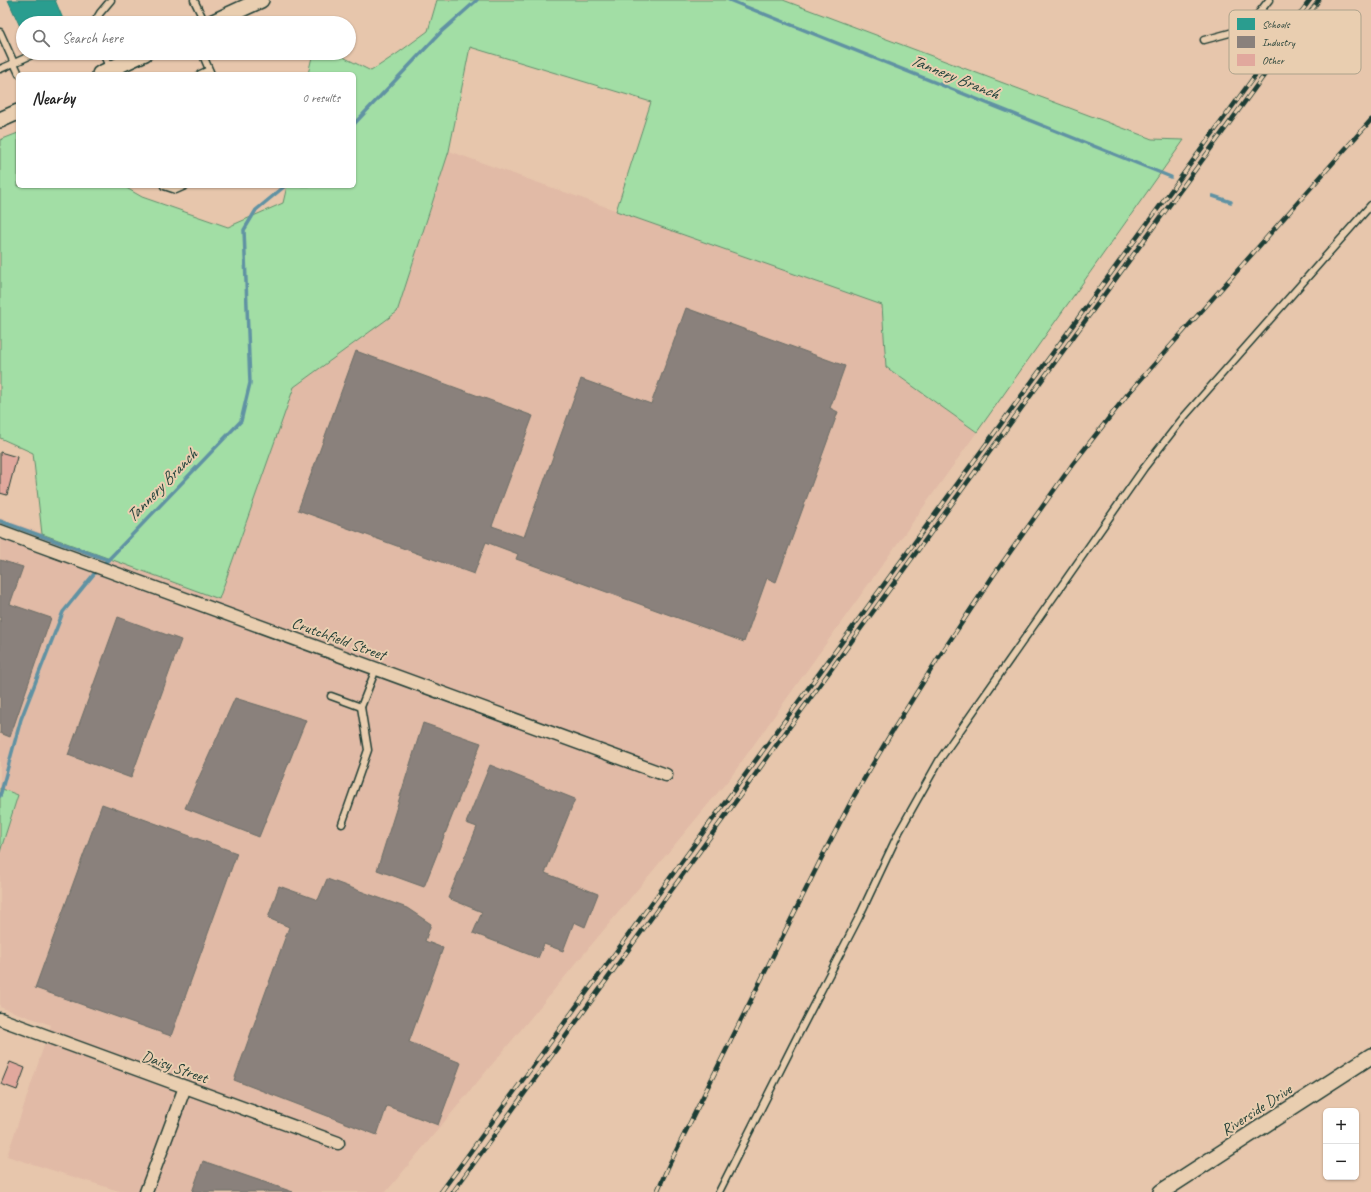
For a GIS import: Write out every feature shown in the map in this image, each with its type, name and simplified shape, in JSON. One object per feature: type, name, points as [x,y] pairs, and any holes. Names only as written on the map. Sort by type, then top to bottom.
[{"type":"street","points":[[226,16],[261,0]]},
{"type":"street","points":[[105,72],[131,60]]},
{"type":"street","points":[[0,120],[16,113]]},
{"type":"street","name":"Crutchfield Street","points":[[0,531],[666,775]]},
{"type":"street","name":"Daisy Street","points":[[0,1019],[338,1143]]},
{"type":"street","name":"Riverside Drive","points":[[1161,1192],[1371,1056]]},
{"type":"street","points":[[146,1192],[185,1087]]},
{"type":"lane","points":[[98,16],[111,0]]},
{"type":"lane","points":[[194,0],[201,16]]},
{"type":"lane","points":[[1261,10],[1269,0]]},
{"type":"lane","points":[[0,32],[18,72]]},
{"type":"lane","points":[[1204,40],[1229,33]]},
{"type":"lane","points":[[0,69],[21,60]]},
{"type":"lane","points":[[104,60],[105,72]]},
{"type":"lane","points":[[205,60],[210,72]]},
{"type":"lane","points":[[170,188],[176,190],[180,188]]},
{"type":"lane","points":[[719,1192],[800,1030],[859,917],[899,832],[940,760],[1144,468],[1183,418],[1371,205]]},
{"type":"lane","points":[[342,824],[368,750],[360,707],[376,669]]},
{"type":"lane","points":[[331,696],[360,707]]},
{"type":"shaded area","points":[[449,151],[882,305],[886,367],[977,432],[730,778],[386,1192],[122,1192],[7,1156],[51,1025],[0,1007],[0,852],[18,795],[0,788],[0,518],[219,598],[294,387],[397,312]]},
{"type":"green space","points":[[437,0],[783,0],[1152,139],[1184,140],[977,432],[886,367],[882,305],[616,211],[651,102],[470,47],[449,151],[397,312],[294,387],[219,599],[42,534],[33,453],[0,438],[0,140],[16,134],[16,188],[126,188],[142,197],[228,227],[283,203],[287,188],[356,188],[356,72],[308,72],[311,60],[349,60],[371,71],[428,31]]},
{"type":"green space","points":[[0,788],[18,795],[0,852]]},
{"type":"building: Schools","points":[[8,0],[55,0],[62,16],[16,16],[16,18]]},
{"type":"building: Industry","points":[[686,308],[845,366],[830,408],[838,412],[776,582],[767,578],[744,642],[516,559],[518,554],[486,542],[474,574],[298,510],[356,351],[533,416],[492,526],[524,537],[581,379],[651,404]]},
{"type":"building: Industry","points":[[0,560],[23,567],[10,604],[51,618],[10,737],[0,733]]},
{"type":"building: Industry","points":[[118,617],[181,640],[131,778],[68,755]]},
{"type":"building: Industry","points":[[235,698],[306,720],[259,837],[185,808]]},
{"type":"building: Industry","points":[[423,723],[481,743],[424,887],[377,870]]},
{"type":"building: Industry","points":[[490,765],[575,799],[545,873],[598,894],[585,927],[574,922],[563,951],[544,944],[538,958],[473,933],[482,912],[448,898],[477,827],[466,823]]},
{"type":"building: Industry","points":[[102,804],[237,853],[171,1036],[35,988]]},
{"type":"building: Industry","points":[[327,879],[407,908],[431,924],[425,941],[443,948],[409,1042],[461,1063],[438,1125],[387,1106],[377,1135],[234,1080],[289,927],[268,918],[279,886],[318,900]]},
{"type":"building: Industry","points":[[203,1161],[293,1192],[192,1192]]},
{"type":"building: Other","points":[[0,452],[17,457],[7,495],[0,493]]},
{"type":"building: Other","points":[[10,1062],[25,1068],[17,1090],[1,1084]]},
{"type":"waterway","name":"Tannery Branch","points":[[356,122],[441,32],[477,0]]},
{"type":"waterway","name":"Tannery Branch","points":[[729,0],[1171,177]]},
{"type":"waterway","name":"Tannery Branch","points":[[102,565],[241,421],[250,383],[244,230],[256,210],[283,188]]},
{"type":"waterway","name":"Tannery Branch","points":[[1213,196],[1231,202]]},
{"type":"waterway","points":[[0,521],[108,560]]},
{"type":"waterway","name":"Tannery Branch","points":[[0,796],[21,719],[63,612],[98,569]]},
{"type":"railway","points":[[1303,10],[1310,0]]},
{"type":"railway","points":[[1312,10],[1319,0]]},
{"type":"railway","points":[[441,1192],[1256,74]]},
{"type":"railway","points":[[453,1192],[1265,74]]},
{"type":"railway","points":[[657,1192],[825,851],[854,796],[937,660],[993,576],[1072,465],[1127,395],[1371,120]]}]
